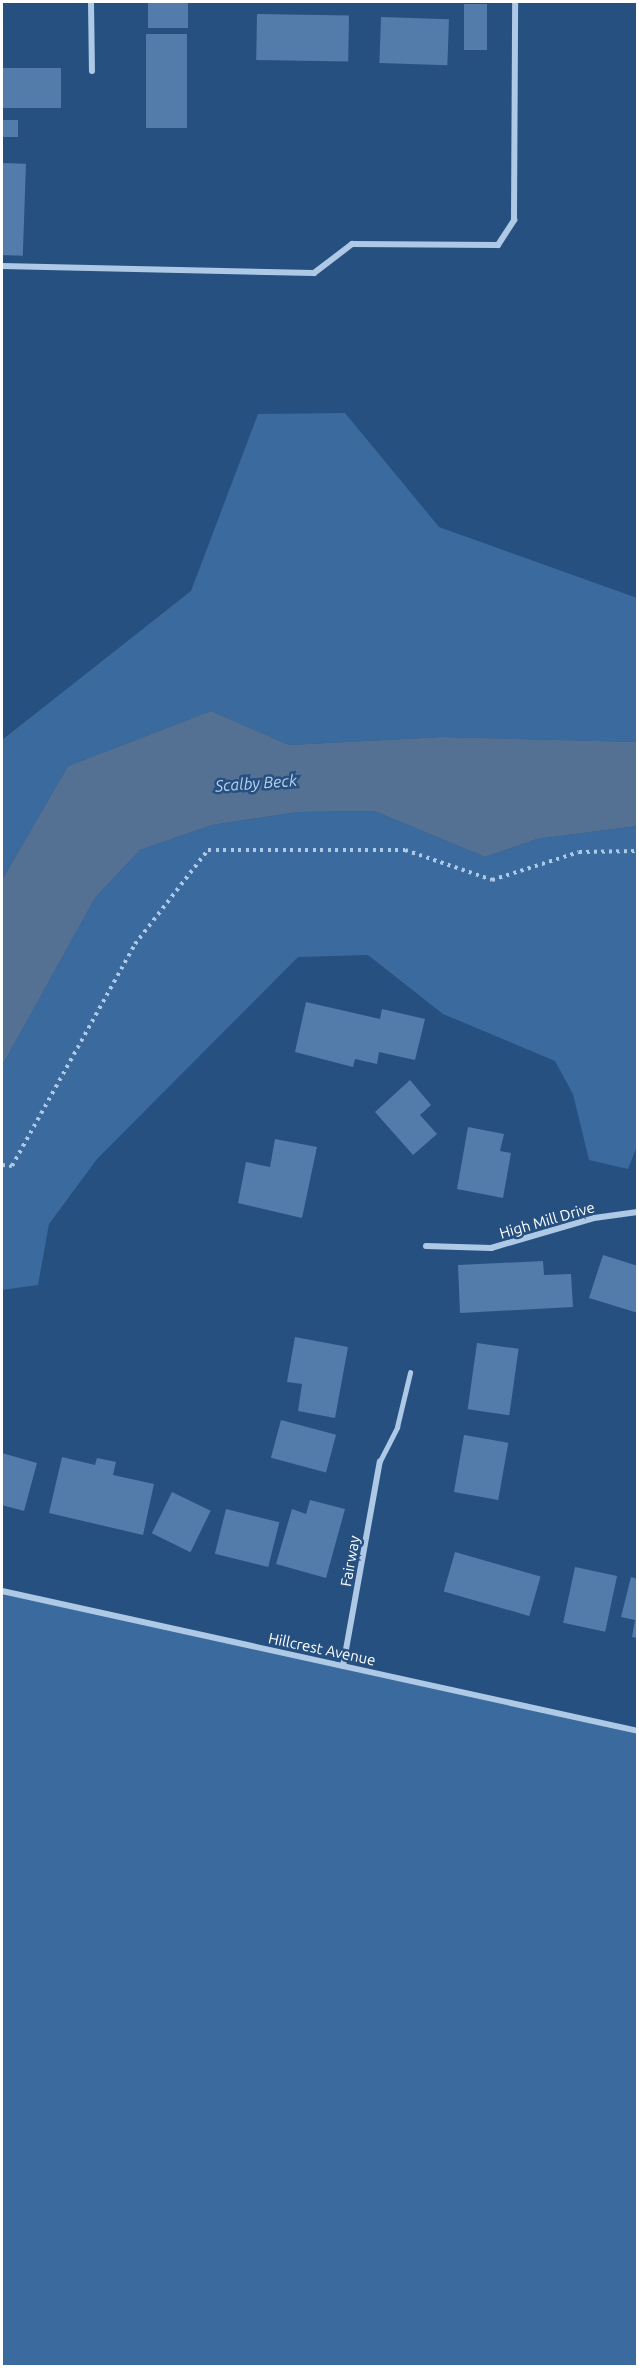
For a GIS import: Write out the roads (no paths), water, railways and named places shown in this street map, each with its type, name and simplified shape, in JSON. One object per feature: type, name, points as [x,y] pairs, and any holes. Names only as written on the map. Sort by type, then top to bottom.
[{"type":"street","points":[[91,2],[92,71]]},
{"type":"street","points":[[2,266],[314,273],[352,244],[498,245],[514,220],[515,2]]},
{"type":"street","name":"High Mill Drive","points":[[426,1246],[490,1248],[594,1218],[638,1212]]},
{"type":"street","name":"Fairway","points":[[343,1666],[380,1461]]},
{"type":"street","name":"Hillcrest Avenue","points":[[2,1591],[638,1731]]},
{"type":"lane","points":[[380,1461],[397,1427],[410,1373]]},
{"type":"water","name":"Scalby Beck","points":[[211,711],[289,745],[442,737],[637,742],[637,826],[537,839],[485,857],[374,811],[298,812],[212,825],[140,850],[95,898],[2,1066],[2,880],[68,766]]}]
